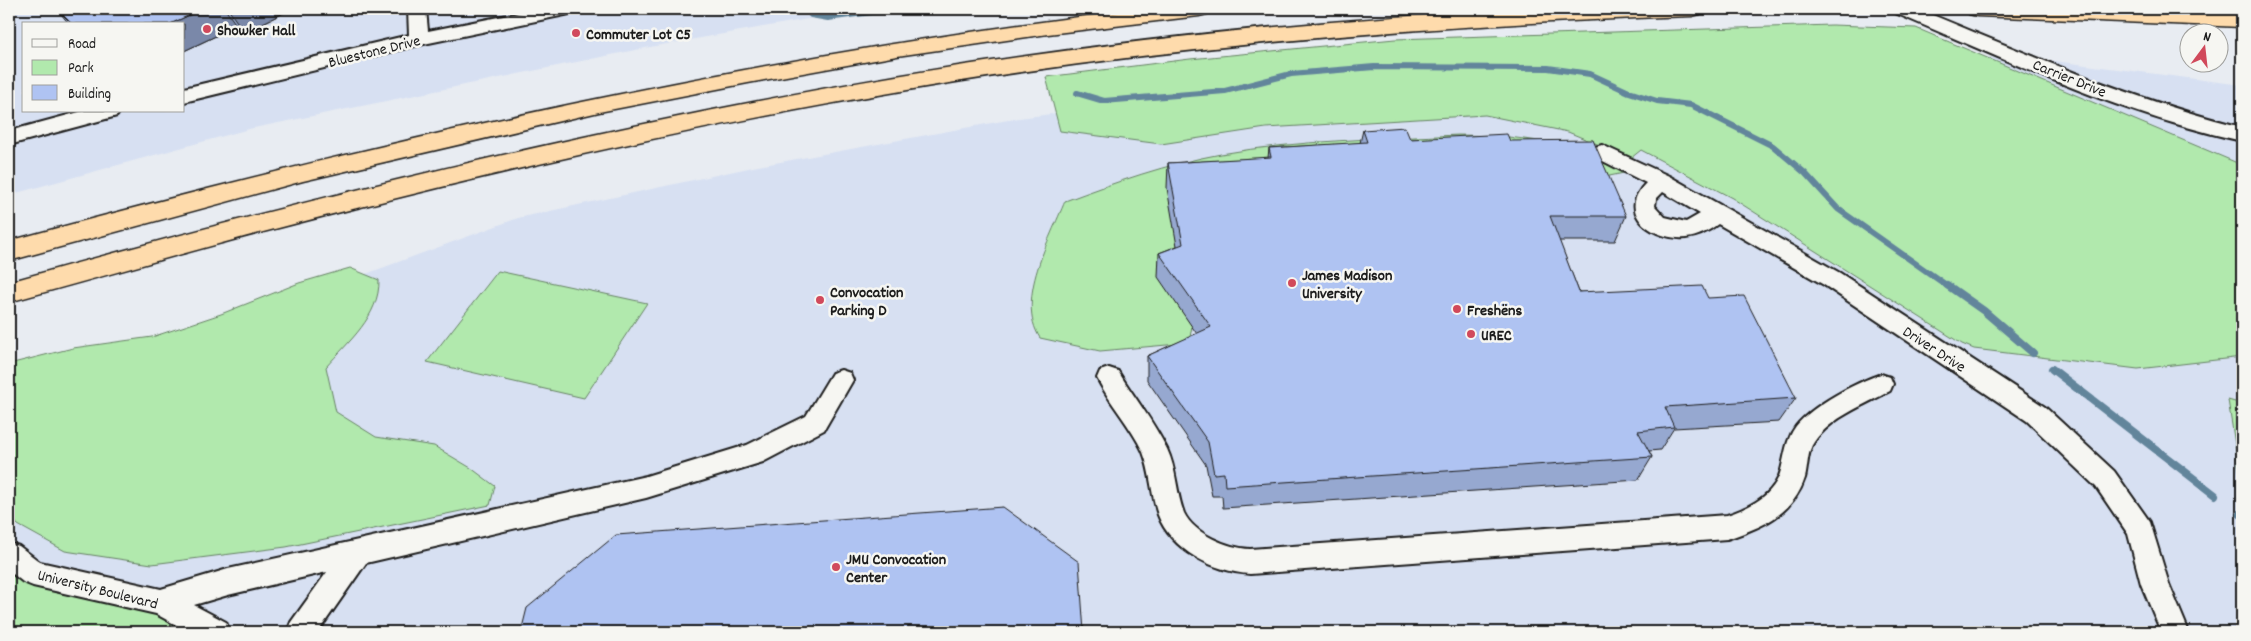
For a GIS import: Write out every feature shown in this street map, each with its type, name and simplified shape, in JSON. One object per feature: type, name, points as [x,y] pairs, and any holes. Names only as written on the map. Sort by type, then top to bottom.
[{"type":"highway","points":[[9,251],[318,168],[461,134],[636,96],[845,58],[1035,28],[1199,9]]},
{"type":"highway","points":[[9,292],[211,235],[464,172],[644,132],[900,84],[1094,55],[1327,29],[1531,15],[1692,9]]},
{"type":"highway","points":[[1977,9],[2242,20]]},
{"type":"street","points":[[417,9],[419,39]]},
{"type":"street","name":"Bluestone Drive","points":[[185,95],[419,39],[565,9]]},
{"type":"street","name":"Carrier Drive","points":[[1902,9],[2134,103],[2233,132]]},
{"type":"street","points":[[9,138],[106,112]]},
{"type":"street","points":[[2233,132],[2242,149]]},
{"type":"street","name":"Driver Drive","points":[[1602,152],[1661,181],[1717,212],[1832,280],[2043,420],[2105,479],[2140,530],[2155,584],[2175,632]]},
{"type":"street","points":[[1661,181],[1645,198],[1644,205],[1646,212],[1659,224],[1678,230],[1688,230],[1708,220],[1717,212]]},
{"type":"street","points":[[1109,378],[1149,441],[1160,464],[1165,492],[1173,519],[1191,539],[1212,552],[1242,561],[1276,561],[1728,527],[1755,518],[1772,506],[1784,492],[1793,474],[1803,436],[1818,420],[1881,384]]},
{"type":"street","points":[[161,602],[228,582],[646,488],[754,454],[815,423],[841,380]]},
{"type":"street","points":[[301,632],[357,553]]},
{"type":"street","name":"University Boulevard","points":[[9,556],[33,573],[161,602],[216,632]]},
{"type":"shaded area","points":[[9,9],[865,9],[650,47],[249,129],[9,195]]},
{"type":"shaded area","name":"James Madison University","points":[[1959,56],[2047,60],[2242,85],[2242,632],[9,632],[9,383],[164,348],[518,218],[753,167],[1019,118],[1293,84]]},
{"type":"green space","points":[[1832,25],[1916,28],[2235,162],[2242,169],[2242,357],[2138,369],[1974,349],[1962,344],[1732,198],[1641,150],[1631,158],[1568,132],[1485,115],[1266,128],[1161,144],[1060,131],[1046,77],[1190,59],[1395,39]]},
{"type":"green space","points":[[1458,135],[1501,136],[1539,141],[1622,168],[1624,173],[1590,180],[1168,189],[1192,326],[1189,343],[1100,351],[1040,338],[1033,322],[1031,305],[1033,288],[1044,251],[1065,201],[1142,174],[1181,163],[1250,149],[1309,143]]},
{"type":"green space","points":[[350,268],[379,280],[378,293],[374,305],[361,328],[326,367],[336,412],[376,437],[434,446],[471,468],[495,486],[490,505],[286,547],[152,564],[65,551],[18,525],[9,515],[9,364],[73,348],[152,337],[221,314],[299,283]]},
{"type":"green space","points":[[498,271],[647,303],[584,398],[427,362]]},
{"type":"green space","points":[[2228,400],[2242,404],[2242,489]]},
{"type":"green space","points":[[9,555],[33,573],[161,602],[177,632],[9,632]]},
{"type":"building","points":[[57,9],[203,9],[174,22],[70,22]]},
{"type":"building","name":"UREC","points":[[1405,127],[1410,139],[1507,134],[1510,141],[1593,140],[1626,216],[1550,216],[1579,292],[1702,286],[1708,298],[1744,296],[1796,398],[1665,407],[1674,427],[1638,431],[1652,457],[1225,486],[1224,473],[1214,474],[1208,442],[1147,356],[1211,327],[1159,253],[1183,244],[1168,163],[1271,157],[1269,148],[1367,142],[1363,130]]},
{"type":"building","name":"JMU Convocation Center","points":[[1003,507],[1079,562],[1084,632],[521,632],[527,608],[616,535]]},
{"type":"waterway","points":[[815,9],[811,15],[828,18],[893,9]]},
{"type":"waterway","points":[[1077,93],[1104,101],[1225,91],[1291,74],[1374,67],[1548,68],[1590,74],[1629,92],[1657,101],[1691,105],[1773,146],[1805,173],[1838,209],[1949,287]]},
{"type":"waterway","points":[[1947,285],[1984,311],[2033,353]]},
{"type":"waterway","points":[[2052,369],[2215,495]]},
{"type":"place","name":"Showker Hall","points":[[207,29]]},
{"type":"place","name":"Commuter Lot C5","points":[[576,33]]},
{"type":"place","name":"James Madison University","points":[[1292,283]]},
{"type":"place","name":"Convocation Parking D","points":[[820,300]]},
{"type":"place","name":"Freshëns","points":[[1457,309]]},
{"type":"place","name":"UREC","points":[[1471,334]]},
{"type":"place","name":"JMU Convocation Center","points":[[836,567]]}]
